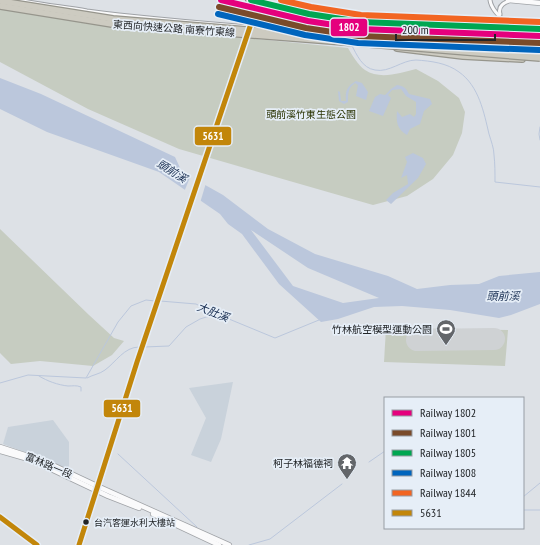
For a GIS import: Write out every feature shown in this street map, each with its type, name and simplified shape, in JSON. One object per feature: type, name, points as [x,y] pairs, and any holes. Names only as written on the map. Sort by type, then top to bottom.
[{"type":"highway","points":[[249,0],[318,17],[390,47],[463,56],[540,59]]},
{"type":"highway","points":[[260,0],[320,14],[378,34],[485,44],[540,53]]},
{"type":"highway","name":"東西向快速公路 南寮竹東線","points":[[0,1],[113,19],[540,53]]},
{"type":"highway","name":"東西向快速公路 南寮竹東線","points":[[0,6],[112,24],[540,59]]},
{"type":"main road","points":[[79,545],[144,339],[260,0]]},
{"type":"main road","points":[[509,0],[540,3]]},
{"type":"main road","name":"富林路一段","points":[[0,447],[46,462],[96,488]]},
{"type":"main road","name":"富林路一段","points":[[0,451],[32,460],[96,488]]},
{"type":"main road","points":[[96,488],[225,544]]},
{"type":"main road","points":[[96,488],[219,545]]},
{"type":"main road","points":[[0,517],[37,545]]},
{"type":"street","points":[[18,0],[107,13],[201,24],[314,32],[318,38],[319,46]]},
{"type":"street","points":[[490,0],[493,8],[500,16],[519,32],[540,41]]},
{"type":"street","points":[[500,16],[500,7],[509,0]]},
{"type":"shaded area","points":[[233,382],[221,439],[211,462],[191,455],[206,418],[189,388]]},
{"type":"shaded area","points":[[53,420],[69,442],[69,469],[3,444],[8,427]]},
{"type":"green space","name":"頭前溪竹東生態公園","points":[[0,5],[156,29],[348,48],[360,65],[371,73],[377,75],[390,75],[416,69],[438,81],[459,98],[465,112],[462,133],[453,155],[433,179],[407,196],[373,205],[179,149],[88,109],[0,62]]},
{"type":"green space","points":[[0,229],[114,338],[124,341],[112,355],[93,366],[40,361],[11,364],[0,353]]},
{"type":"green space","name":"竹林航空模型運動公園","points":[[386,328],[508,330],[505,366],[384,362]]},
{"type":"water","name":"頭前溪","points":[[0,78],[41,94],[175,157],[182,172],[223,195],[268,229],[315,254],[388,276],[417,289],[450,285],[479,284],[499,276],[540,272],[540,304],[499,318],[450,310],[402,306],[374,307],[338,319],[321,322],[279,284],[242,234],[228,224],[220,214],[159,172],[47,132],[0,109]],"holes":[[[251,230],[308,268],[379,298],[343,303],[293,286]]]},
{"type":"water","points":[[356,81],[362,83],[368,92],[366,100],[356,96],[358,85],[355,83],[349,91],[348,102],[344,104],[339,101],[338,91],[340,92],[341,101],[346,101],[347,89]]},
{"type":"water","points":[[397,85],[407,90],[409,94],[430,99],[432,104],[424,111],[420,124],[410,129],[407,135],[399,128],[397,111],[402,117],[410,114],[414,117],[416,114],[416,102],[406,96],[401,89],[392,90],[388,95],[391,98],[383,116],[369,111],[375,97],[380,94],[385,95]]},
{"type":"water","points":[[413,153],[423,158],[426,164],[418,178],[391,204],[386,200],[393,193],[408,184],[407,175],[401,178],[407,162],[405,157]]},
{"type":"pier","points":[[191,175],[206,183],[200,203],[184,192]]},
{"type":"waterway","points":[[344,30],[347,36]]},
{"type":"waterway","points":[[351,44],[363,64],[370,69],[385,70],[416,60],[444,65],[459,72],[466,78],[476,92],[483,109],[494,150],[495,182],[540,187]]},
{"type":"waterway","points":[[540,127],[540,140]]},
{"type":"waterway","name":"大肚溪","points":[[0,383],[28,375],[86,378],[118,322],[131,306],[146,300],[155,301]]},
{"type":"waterway","name":"大肚溪","points":[[160,301],[196,304],[275,338],[319,320]]},
{"type":"waterway","points":[[144,347],[169,346],[186,327],[200,319],[216,314]]},
{"type":"waterway","points":[[87,378],[109,367],[129,349],[139,347]]},
{"type":"waterway","points":[[39,376],[57,384],[81,387],[81,391]]},
{"type":"waterway","points":[[369,462],[384,452]]},
{"type":"waterway","points":[[118,454],[197,527]]},
{"type":"waterway","points":[[524,496],[540,483]]},
{"type":"waterway","points":[[249,545],[270,539],[342,484]]},
{"type":"waterway","points":[[524,510],[540,510]]},
{"type":"runway","points":[[417,340],[494,339]]},
{"type":"rail line","name":"1802","points":[[221,0],[308,21],[360,29],[540,36]]},
{"type":"rail line","name":"1805","points":[[251,0],[309,14],[361,22],[540,29]]},
{"type":"rail line","name":"1844","points":[[281,0],[311,7],[361,15],[540,22]]},
{"type":"rail line","name":"1801","points":[[219,7],[306,28],[359,36],[540,43]]},
{"type":"rail line","name":"1808","points":[[218,14],[305,35],[358,43],[539,50]]},
{"type":"transit line","name":"5631","points":[[79,545],[137,362],[259,0]]},
{"type":"transit line","name":"5631","points":[[0,517],[37,545]]},
{"type":"place","name":"竹林航空模型運動公園","points":[[446,346]]},
{"type":"place","name":"柯子林福德祠","points":[[347,480]]},
{"type":"place","name":"台汽客運水利大樓站","points":[[86,522]]}]
